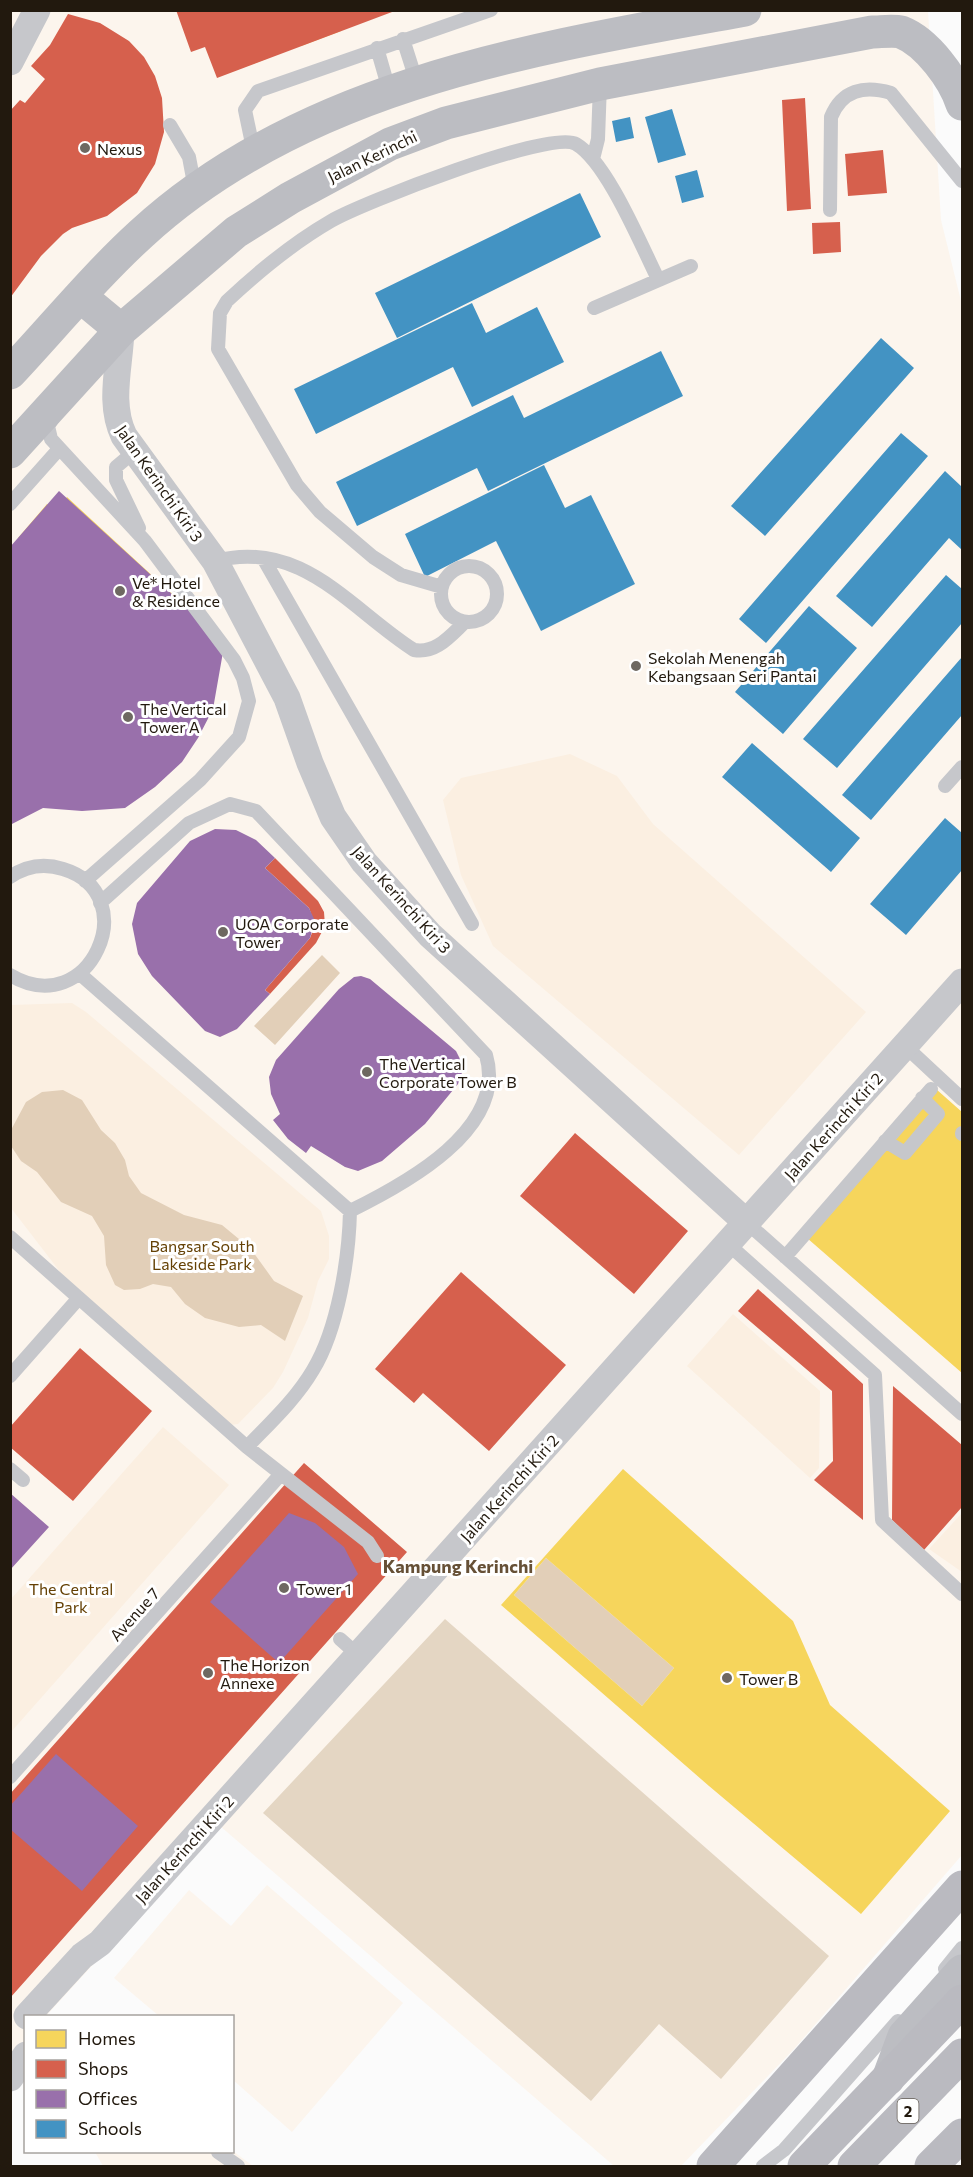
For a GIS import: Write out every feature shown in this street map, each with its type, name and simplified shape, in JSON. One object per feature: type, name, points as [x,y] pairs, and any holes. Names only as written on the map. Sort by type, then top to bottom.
[{"type":"highway","points":[[713,2166],[963,1887]]},
{"type":"highway","points":[[804,2166],[963,2001]]},
{"type":"highway","name":"2","points":[[854,2166],[963,2055]]},
{"type":"highway","points":[[931,2166],[960,2137]]},
{"type":"main road","points":[[10,373],[80,296],[142,233],[196,191],[285,135],[333,113],[505,58],[565,44],[733,12]]},
{"type":"main road","name":"Jalan Kerinchi","points":[[10,452],[121,330],[236,232],[290,198],[390,144],[458,120],[600,84],[872,32],[901,32],[938,62],[957,87],[963,104]]},
{"type":"main road","points":[[827,40],[878,48],[908,60],[936,86],[963,124]]},
{"type":"main road","points":[[80,296],[121,330]]},
{"type":"main road","points":[[888,2079],[904,2036],[963,1971]]},
{"type":"street","points":[[10,62],[37,10]]},
{"type":"street","name":"Jalan Kerinchi Kiri 3","points":[[121,330],[117,422],[135,451],[215,561],[287,698],[310,763],[333,817],[352,852],[430,935],[524,1026],[746,1222]]},
{"type":"street","name":"Jalan Kerinchi Kiri 2","points":[[28,2015],[82,1956],[100,1943],[349,1647],[728,1244],[963,982]]},
{"type":"street","points":[[52,2015],[69,1989],[92,1964],[100,1943]]},
{"type":"street","name":"Jalan Kerinchi Kiri 2","points":[[10,2035],[24,2019]]},
{"type":"lane","points":[[254,153],[245,110],[258,91],[491,10]]},
{"type":"lane","points":[[403,39],[404,89]]},
{"type":"lane","points":[[377,48],[404,89]]},
{"type":"lane","points":[[593,159],[598,139],[600,84]]},
{"type":"lane","points":[[830,210],[831,117],[837,103],[853,92],[877,89],[891,93],[963,181]]},
{"type":"lane","points":[[170,125],[189,157],[196,191]]},
{"type":"lane","points":[[441,587],[400,575],[373,557],[320,512],[297,485],[218,348],[220,313],[227,301],[255,275],[293,246],[333,220],[384,197],[513,152],[558,141],[576,143],[593,159],[605,176],[658,279]]},
{"type":"lane","points":[[594,308],[691,266]]},
{"type":"lane","points":[[68,389],[48,426],[48,435],[145,541],[234,660],[243,678],[249,701],[239,737],[200,780],[85,881]]},
{"type":"lane","points":[[10,504],[59,449]]},
{"type":"lane","points":[[135,451],[116,467],[116,480],[145,541]]},
{"type":"lane","points":[[215,561],[233,556],[274,559],[313,575],[338,589],[414,650],[429,650],[435,647],[465,622],[483,619],[495,605],[497,587],[493,578],[487,571],[469,565],[452,571],[441,587],[441,597],[448,614],[465,622]]},
{"type":"lane","points":[[263,558],[472,924]]},
{"type":"lane","points":[[945,786],[963,767]]},
{"type":"lane","points":[[100,903],[189,823],[230,804],[256,811],[486,1055],[490,1083],[486,1102],[460,1138],[401,1183],[350,1210]]},
{"type":"lane","points":[[10,877],[36,866],[54,866],[70,871],[85,881],[100,903],[105,926],[102,944],[93,961],[80,974],[62,983],[42,986],[14,982]]},
{"type":"lane","points":[[80,974],[350,1210]]},
{"type":"lane","points":[[905,1046],[963,1099]]},
{"type":"lane","points":[[785,1257],[885,1142],[927,1094],[938,1114],[912,1146],[905,1154],[885,1142]]},
{"type":"lane","points":[[247,1447],[295,1396],[314,1369],[328,1337],[349,1253],[350,1210]]},
{"type":"lane","points":[[746,1222],[963,1414]]},
{"type":"lane","points":[[10,1237],[247,1447],[368,1542],[377,1556]]},
{"type":"lane","points":[[728,1244],[875,1375],[882,1520],[963,1594]]},
{"type":"lane","points":[[10,1376],[78,1299]]},
{"type":"lane","points":[[10,1468],[23,1480]]},
{"type":"lane","name":"Avenue 7","points":[[10,1777],[282,1474]]},
{"type":"lane","points":[[763,2166],[784,2150],[963,1948]]},
{"type":"lane","points":[[221,2153],[238,2166]]},
{"type":"shaded area","points":[[11,11],[928,11],[941,220],[962,305],[962,1855],[794,2049],[681,2166],[614,2166],[220,1826],[47,2015],[24,2015],[24,2042],[11,2059]]},
{"type":"shaded area","points":[[322,955],[340,973],[275,1045],[254,1026]]},
{"type":"shaded area","points":[[63,1090],[82,1100],[101,1130],[115,1143],[125,1160],[129,1176],[141,1193],[184,1215],[222,1225],[251,1249],[274,1281],[303,1296],[285,1341],[261,1325],[239,1327],[205,1318],[185,1304],[171,1287],[153,1284],[140,1289],[124,1290],[115,1285],[106,1265],[104,1236],[92,1216],[61,1202],[37,1172],[21,1161],[11,1146],[11,1130],[26,1102],[42,1092]]},
{"type":"shaded area","points":[[546,1558],[674,1668],[642,1706],[514,1595]]},
{"type":"shaded area","points":[[445,1619],[829,1956],[721,2079],[659,2024],[591,2101],[263,1813]]},
{"type":"shaded area","points":[[267,1885],[403,2003],[292,2132],[234,2081],[234,2015],[158,2015],[114,1978],[189,1890],[231,1926]]},
{"type":"shaded area","points":[[234,2152],[253,2166],[103,2166],[96,2153]]},
{"type":"green space","points":[[570,754],[617,776],[653,824],[866,1012],[739,1155],[493,946],[461,875],[443,800],[461,778]]},
{"type":"green space","name":"Bangsar South Lakeside Park","points":[[72,1003],[86,1012],[321,1211],[329,1236],[329,1259],[318,1281],[308,1318],[273,1388],[238,1424],[230,1425],[61,1273],[11,1208],[11,1005]]},
{"type":"green space","points":[[733,1314],[820,1391],[819,1468],[810,1478],[687,1366]]},
{"type":"green space","name":"The Central Park","points":[[163,1427],[229,1485],[11,1732],[11,1599]]},
{"type":"green space","points":[[962,1513],[962,1572],[929,1549]]},
{"type":"building: Homes","points":[[200,10],[333,10],[341,31],[301,46],[294,26],[258,39],[266,59],[228,73],[208,19],[204,21]]},
{"type":"building: Homes","name":"Ve* Hotel & Residence","points":[[67,497],[196,616],[160,659],[122,627],[115,635],[91,616],[96,611],[41,565],[35,571],[16,550],[23,543],[18,538],[47,504],[52,508],[58,500],[62,503]]},
{"type":"building: Homes","points":[[936,1089],[962,1112],[962,1373],[807,1238]]},
{"type":"building: Homes","points":[[623,1469],[793,1621],[830,1705],[950,1811],[861,1914],[709,1786],[501,1605]],"holes":[[[546,1558],[674,1668],[642,1706],[514,1595]]]},
{"type":"building: Shops","points":[[176,10],[391,10],[392,12],[217,78],[205,47],[191,52]]},
{"type":"building: Shops","name":"Nexus","points":[[68,14],[100,23],[129,41],[144,57],[155,76],[162,98],[164,132],[155,164],[137,193],[107,216],[72,228],[63,234],[41,256],[10,298],[10,111],[20,100],[25,103],[45,79],[31,66],[50,45]]},
{"type":"building: Shops","points":[[805,98],[811,209],[787,211],[782,100]]},
{"type":"building: Shops","points":[[883,150],[887,193],[848,196],[845,154]]},
{"type":"building: Shops","points":[[840,222],[841,252],[813,254],[812,223]]},
{"type":"building: Shops","points":[[275,858],[318,901],[324,912],[325,926],[316,943],[270,994],[265,990],[310,938],[315,925],[309,908],[265,868]]},
{"type":"building: Shops","points":[[575,1133],[688,1231],[634,1294],[520,1196]]},
{"type":"building: Shops","points":[[461,1272],[566,1365],[489,1451],[423,1393],[414,1403],[375,1369]]},
{"type":"building: Shops","points":[[758,1289],[863,1384],[863,1520],[814,1480],[833,1461],[832,1391],[738,1311]]},
{"type":"building: Shops","points":[[80,1348],[152,1411],[73,1501],[10,1447],[10,1427]]},
{"type":"building: Shops","points":[[893,1386],[962,1445],[962,1507],[924,1550],[892,1520]]},
{"type":"building: Shops","name":"The Horizon Annexe","points":[[304,1463],[407,1552],[10,1998],[10,1794]]},
{"type":"building: Offices","points":[[59,491],[196,616],[223,652],[213,709],[182,762],[155,787],[125,808],[82,811],[43,808],[10,825],[10,547]]},
{"type":"building: Offices","name":"UOA Corporate Tower","points":[[215,829],[236,830],[256,840],[275,858],[265,868],[309,908],[315,921],[310,938],[265,990],[270,994],[237,1029],[220,1037],[205,1031],[152,976],[138,954],[132,924],[137,903],[190,841]]},
{"type":"building: Offices","name":"The Vertical Corporate Tower B","points":[[361,976],[370,979],[456,1051],[464,1067],[458,1084],[425,1124],[382,1161],[358,1171],[345,1167],[311,1146],[306,1153],[288,1139],[273,1120],[280,1114],[271,1094],[269,1077],[276,1060],[339,989],[354,977]]},
{"type":"building: Offices","points":[[10,1493],[49,1527],[10,1570]]},
{"type":"building: Offices","name":"Tower 1","points":[[289,1513],[315,1523],[344,1547],[358,1574],[279,1663],[210,1602]]},
{"type":"building: Offices","points":[[56,1754],[138,1826],[82,1891],[10,1829],[10,1806]]},
{"type":"building: Schools","points":[[672,109],[686,155],[658,163],[645,117]]},
{"type":"building: Schools","points":[[630,117],[634,138],[616,142],[612,121]]},
{"type":"building: Schools","points":[[697,170],[704,197],[682,203],[675,176]]},
{"type":"building: Schools","points":[[580,193],[601,237],[397,338],[375,293]]},
{"type":"building: Schools","points":[[472,303],[486,333],[537,307],[564,362],[472,407],[453,367],[316,434],[294,389]]},
{"type":"building: Schools","points":[[881,338],[914,368],[765,536],[731,506]]},
{"type":"building: Schools","points":[[661,351],[683,396],[488,491],[477,468],[357,526],[336,482],[513,395],[524,418]]},
{"type":"building: Schools","points":[[901,433],[928,456],[766,643],[739,619]]},
{"type":"building: Schools","points":[[544,465],[565,508],[591,495],[635,584],[541,631],[496,541],[425,577],[405,534]]},
{"type":"building: Schools","points":[[945,471],[962,487],[962,550],[949,538],[872,627],[836,596]]},
{"type":"building: Schools","points":[[946,575],[962,589],[962,623],[837,768],[803,739]]},
{"type":"building: Schools","points":[[809,606],[857,648],[783,734],[735,692]]},
{"type":"building: Schools","points":[[962,657],[962,715],[871,820],[842,795]]},
{"type":"building: Schools","points":[[752,743],[860,838],[831,872],[722,777]]},
{"type":"building: Schools","points":[[945,818],[962,833],[962,870],[906,935],[870,904]]},
{"type":"place","name":"Nexus","points":[[85,148]]},
{"type":"place","name":"Ve* Hotel & Residence","points":[[120,591]]},
{"type":"place","name":"Sekolah Menengah Kebangsaan Seri Pantai","points":[[636,666]]},
{"type":"place","name":"The Vertical Tower A","points":[[128,717]]},
{"type":"place","name":"UOA Corporate Tower","points":[[223,932]]},
{"type":"place","name":"The Vertical Corporate Tower B","points":[[367,1072]]},
{"type":"place","name":"Tower 1","points":[[284,1588]]},
{"type":"place","name":"The Horizon Annexe","points":[[208,1673]]},
{"type":"place","name":"Tower B","points":[[727,1678]]},
{"type":"district","name":"Kampung Kerinchi","points":[[458,1566]]}]
